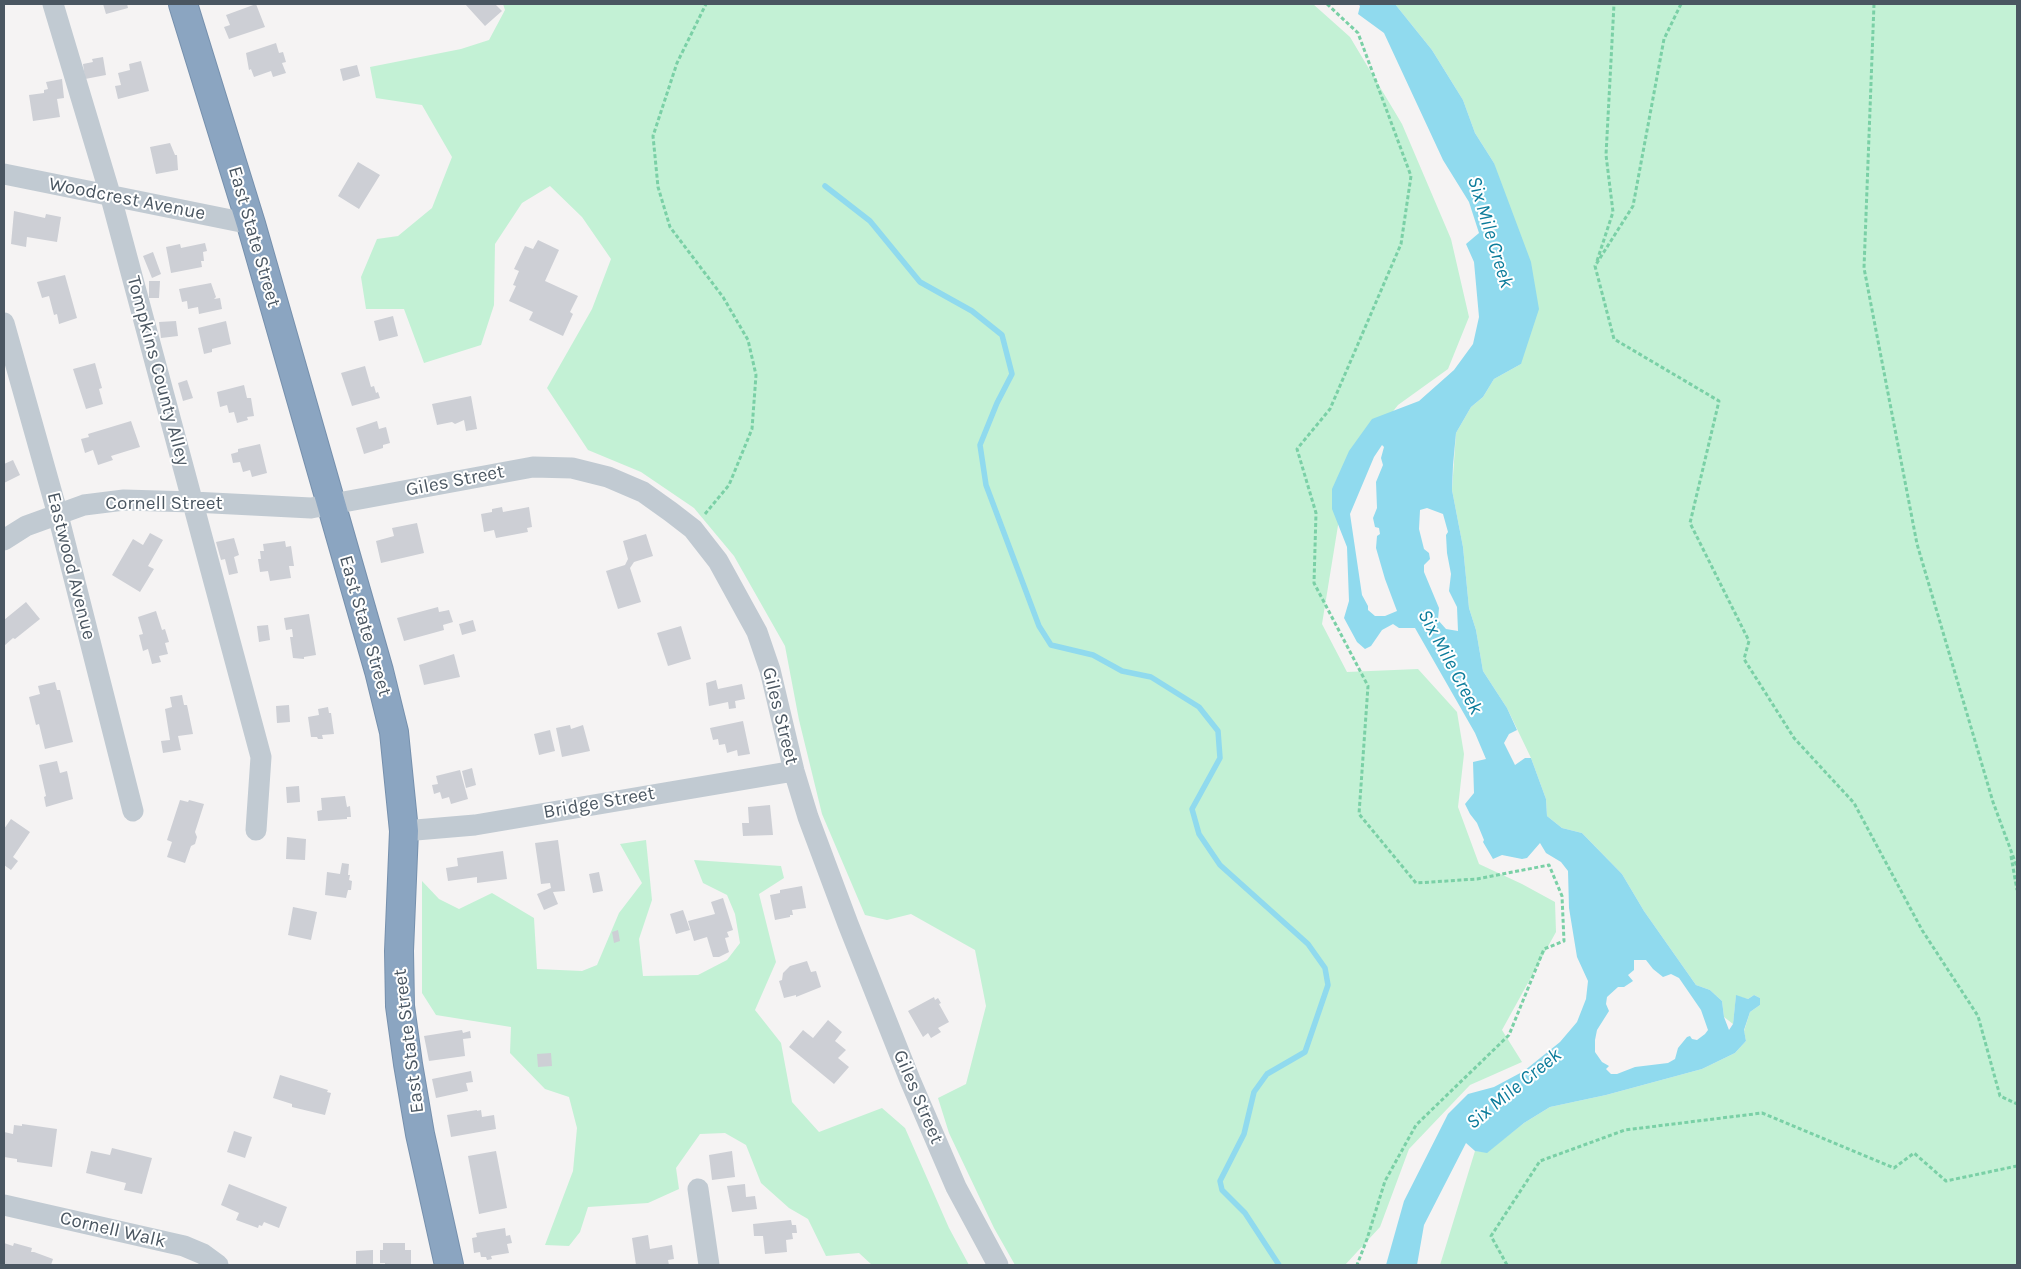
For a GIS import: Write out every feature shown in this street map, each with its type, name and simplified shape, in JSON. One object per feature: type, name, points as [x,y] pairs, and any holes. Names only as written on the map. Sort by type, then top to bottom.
[{"type":"highway","name":"East State Street","points":[[183,4],[251,224],[376,662],[394,732],[404,831],[399,951],[400,1006],[419,1126],[448,1265]]},
{"type":"street","name":"Tompkins County Alley","points":[[52,4],[110,194],[261,757],[256,830]]},
{"type":"street","name":"Woodcrest Avenue","points":[[4,174],[251,224]]},
{"type":"street","name":"Eastwood Avenue","points":[[4,323],[58,514],[132,811]]},
{"type":"street","name":"Giles Street","points":[[331,506],[534,467],[572,468],[608,477],[643,492],[693,529],[718,561],[757,632],[770,670],[794,771],[808,818],[910,1080],[956,1187],[998,1265]]},
{"type":"street","name":"Cornell Street","points":[[4,540],[26,526],[84,505],[124,500],[193,502],[279,508],[331,506]]},
{"type":"street","name":"Bridge Street","points":[[404,831],[475,825],[794,771]]},
{"type":"street","points":[[698,1189],[709,1265]]},
{"type":"street","name":"Cornell Walk","points":[[4,1205],[184,1246],[203,1254],[218,1265]]},
{"type":"path","points":[[693,529],[729,485],[746,445],[752,429],[756,375],[748,340],[723,298],[670,227],[658,187],[653,136],[677,63],[706,4]]},
{"type":"path","points":[[1327,4],[1358,33],[1412,176],[1401,244],[1330,409],[1296,449],[1316,513],[1314,583],[1368,686],[1359,814],[1416,883],[1477,879],[1549,865],[1562,896],[1564,941],[1544,949],[1509,1035],[1416,1125],[1385,1181],[1367,1239],[1356,1265]]},
{"type":"path","points":[[1614,4],[1606,155],[1613,212],[1595,266],[1614,339],[1719,401],[1690,523],[1749,641],[1744,659],[1794,738],[1854,803],[1922,930],[1978,1016],[2000,1096],[2017,1104]]},
{"type":"path","points":[[1595,266],[1633,206],[1664,39],[1681,4]]},
{"type":"path","points":[[1874,4],[1864,268],[1917,544],[1993,802],[2017,867]]},
{"type":"path","points":[[2009,848],[2017,890]]},
{"type":"path","points":[[1507,1265],[1491,1236],[1540,1161],[1625,1130],[1762,1114],[1894,1168],[1914,1154],[1946,1181],[2017,1166]]},
{"type":"green space","points":[[503,4],[1313,4],[1350,37],[1402,124],[1451,239],[1469,317],[1448,369],[1398,405],[1347,470],[1322,624],[1347,672],[1418,669],[1457,712],[1464,754],[1458,807],[1479,864],[1555,902],[1556,932],[1502,1030],[1522,1062],[1470,1085],[1409,1149],[1380,1227],[1345,1265],[1015,1265],[994,1228],[949,1133],[938,1098],[966,1084],[986,1006],[975,950],[911,914],[887,920],[865,915],[822,814],[799,720],[785,646],[734,556],[694,508],[641,472],[588,450],[547,388],[592,309],[611,259],[582,217],[550,186],[522,203],[495,244],[494,305],[481,345],[424,363],[404,309],[366,309],[361,277],[377,239],[398,236],[432,208],[452,157],[422,105],[376,98],[370,67],[461,49],[489,40],[505,10]]},
{"type":"green space","points":[[1395,4],[2017,4],[2017,1265],[1440,1265],[1475,1151],[1487,1152],[1524,1123],[1550,1107],[1606,1095],[1702,1069],[1735,1053],[1746,1041],[1744,1031],[1750,1012],[1760,1005],[1760,998],[1754,995],[1748,999],[1736,996],[1733,1024],[1724,1017],[1722,1001],[1710,990],[1696,985],[1644,911],[1622,874],[1582,833],[1562,828],[1547,816],[1546,799],[1531,758],[1507,708],[1483,671],[1476,630],[1469,608],[1463,547],[1452,490],[1456,433],[1471,407],[1483,397],[1494,379],[1521,364],[1494,163],[1475,133],[1463,100],[1432,50]]},
{"type":"green space","points":[[646,840],[652,900],[639,939],[643,976],[698,975],[727,960],[740,943],[735,914],[727,895],[703,883],[694,860],[781,866],[784,878],[759,894],[776,962],[755,1010],[781,1043],[792,1102],[819,1132],[882,1108],[905,1128],[949,1228],[969,1265],[872,1265],[859,1253],[826,1256],[808,1219],[789,1208],[761,1183],[746,1145],[725,1133],[700,1134],[676,1168],[679,1189],[648,1203],[588,1207],[580,1232],[569,1246],[545,1245],[573,1171],[577,1128],[569,1097],[545,1089],[510,1053],[511,1027],[436,1015],[422,993],[422,881],[439,899],[459,909],[492,893],[534,918],[537,969],[582,971],[597,965],[619,913],[642,883],[620,844]]},
{"type":"water","name":"Six Mile Creek","points":[[1358,4],[1395,4],[1432,50],[1463,100],[1475,133],[1494,163],[1531,262],[1539,309],[1521,364],[1494,379],[1483,397],[1471,407],[1456,433],[1453,465],[1452,490],[1463,547],[1469,608],[1476,630],[1483,671],[1507,708],[1517,730],[1509,734],[1504,743],[1515,765],[1525,758],[1531,758],[1546,799],[1547,816],[1562,828],[1582,833],[1622,874],[1644,911],[1696,985],[1710,990],[1722,1001],[1724,1017],[1729,1030],[1733,1024],[1736,995],[1748,999],[1754,995],[1760,998],[1760,1005],[1750,1012],[1744,1030],[1746,1041],[1735,1053],[1702,1069],[1606,1095],[1550,1107],[1524,1123],[1487,1153],[1475,1151],[1466,1143],[1424,1225],[1417,1265],[1386,1265],[1404,1201],[1448,1114],[1468,1094],[1494,1087],[1524,1071],[1560,1042],[1577,1022],[1586,999],[1588,981],[1577,957],[1569,908],[1568,871],[1561,862],[1546,853],[1540,843],[1527,858],[1522,859],[1502,855],[1493,859],[1483,842],[1484,840],[1477,823],[1465,804],[1474,793],[1473,762],[1486,759],[1475,733],[1415,628],[1399,628],[1393,624],[1382,630],[1371,646],[1365,649],[1357,642],[1344,618],[1349,601],[1347,547],[1332,509],[1332,489],[1349,451],[1372,419],[1419,401],[1454,370],[1473,344],[1479,317],[1474,262],[1466,244],[1479,233],[1469,202],[1443,160],[1384,33],[1358,14],[1360,6]],"holes":[[[1382,445],[1384,447],[1381,458],[1383,465],[1376,482],[1377,508],[1373,518],[1375,527],[1379,528],[1380,534],[1377,536],[1376,548],[1397,611],[1385,616],[1375,616],[1368,610],[1362,595],[1350,514],[1374,457]],[[1427,508],[1443,514],[1448,532],[1446,535],[1447,553],[1451,574],[1449,591],[1457,607],[1458,631],[1446,629],[1438,620],[1439,608],[1424,572],[1424,565],[1430,559],[1429,553],[1424,549],[1419,529],[1420,510]],[[1634,960],[1646,960],[1663,977],[1671,974],[1679,978],[1701,1010],[1708,1030],[1697,1040],[1692,1039],[1690,1036],[1687,1037],[1678,1048],[1675,1059],[1668,1063],[1635,1067],[1617,1074],[1611,1074],[1606,1069],[1609,1066],[1602,1062],[1595,1052],[1597,1030],[1609,1011],[1606,1004],[1607,997],[1618,987],[1624,987],[1633,981],[1628,975],[1634,970]]]},
{"type":"building","points":[[103,4],[127,4],[128,8],[106,14]]},
{"type":"building","points":[[256,4],[265,27],[229,39],[224,27],[230,25],[226,15]]},
{"type":"building","points":[[465,4],[495,4],[502,11],[485,26]]},
{"type":"building","points":[[276,43],[279,53],[283,52],[286,62],[282,63],[286,73],[273,77],[271,71],[254,77],[251,69],[249,70],[246,53]]},
{"type":"building","points":[[103,57],[106,75],[85,79],[83,64],[93,62],[92,59]]},
{"type":"building","points":[[141,61],[149,91],[118,99],[115,86],[121,85],[118,73],[130,70],[129,64]]},
{"type":"building","points":[[357,65],[360,76],[343,81],[340,69]]},
{"type":"building","points":[[62,79],[64,98],[57,99],[60,117],[33,121],[29,95],[44,93],[44,90],[48,89],[46,82]]},
{"type":"building","points":[[170,143],[175,155],[177,155],[178,170],[156,174],[150,147]]},
{"type":"building","points":[[358,162],[380,175],[359,209],[338,196]]},
{"type":"building","points":[[14,211],[45,218],[46,214],[61,217],[57,242],[27,237],[26,247],[11,244]]},
{"type":"building","points":[[538,240],[559,250],[545,281],[578,296],[570,312],[573,314],[563,336],[529,320],[533,312],[509,301],[516,286],[513,285],[519,271],[514,269],[525,246],[533,249]]},
{"type":"building","points":[[205,243],[207,251],[203,252],[204,261],[201,261],[202,267],[171,273],[166,247],[180,244],[181,248]]},
{"type":"building","points":[[153,252],[161,274],[152,278],[143,256]]},
{"type":"building","points":[[65,275],[77,318],[59,324],[57,314],[54,315],[49,296],[42,298],[37,282]]},
{"type":"building","points":[[149,281],[160,281],[159,298],[149,298]]},
{"type":"building","points":[[211,283],[216,297],[214,299],[220,298],[222,309],[199,314],[198,307],[188,309],[187,301],[182,302],[179,289]]},
{"type":"building","points":[[393,316],[398,336],[379,341],[374,321]]},
{"type":"building","points":[[176,321],[178,336],[161,338],[159,322]]},
{"type":"building","points":[[226,321],[231,344],[212,349],[212,352],[204,354],[198,328]]},
{"type":"building","points":[[95,363],[102,388],[99,389],[103,404],[86,409],[73,369]]},
{"type":"building","points":[[365,366],[371,387],[374,386],[380,398],[352,406],[341,373]]},
{"type":"building","points":[[187,380],[193,398],[183,401],[178,383]]},
{"type":"building","points":[[244,385],[247,398],[251,398],[254,416],[247,417],[248,420],[237,423],[234,412],[229,413],[227,405],[220,407],[217,392]]},
{"type":"building","points":[[471,396],[477,429],[466,431],[464,420],[455,424],[452,422],[437,425],[432,404]]},
{"type":"building","points":[[131,421],[140,447],[111,456],[113,460],[98,465],[93,450],[85,453],[81,439],[89,437],[88,434]]},
{"type":"building","points":[[377,421],[379,429],[386,427],[390,443],[383,445],[383,448],[364,454],[356,428]]},
{"type":"building","points":[[260,444],[267,473],[252,477],[250,470],[243,472],[240,462],[233,463],[231,454],[238,452],[238,449]]},
{"type":"building","points":[[13,460],[20,475],[4,483],[4,464]]},
{"type":"building","points":[[502,507],[503,512],[529,507],[532,527],[527,528],[528,532],[496,538],[494,530],[484,532],[481,514],[492,512],[492,509]]},
{"type":"building","points":[[417,523],[424,553],[381,563],[376,541],[394,536],[392,528]]},
{"type":"building","points":[[150,533],[163,540],[148,566],[154,569],[140,592],[112,575],[133,539],[143,545]]},
{"type":"building","points":[[646,534],[653,556],[634,562],[630,568],[641,602],[618,609],[606,571],[625,565],[628,559],[623,541]]},
{"type":"building","points":[[234,538],[239,555],[234,557],[238,573],[229,575],[225,559],[221,560],[216,542]]},
{"type":"building","points":[[285,541],[286,547],[291,546],[294,566],[289,566],[291,578],[270,581],[268,571],[260,572],[258,559],[261,559],[260,551],[264,551],[263,544]]},
{"type":"building","points":[[26,602],[40,619],[4,646],[4,620]]},
{"type":"building","points":[[438,607],[439,612],[449,610],[453,622],[443,625],[444,630],[404,641],[397,618]]},
{"type":"building","points":[[156,611],[162,630],[165,629],[169,642],[165,643],[168,654],[159,656],[161,662],[152,664],[148,649],[143,651],[139,635],[143,634],[138,617]]},
{"type":"building","points":[[309,614],[316,655],[304,657],[304,659],[293,658],[290,637],[293,637],[292,629],[286,630],[284,618]]},
{"type":"building","points":[[473,620],[476,631],[462,635],[459,624]]},
{"type":"building","points":[[268,625],[270,640],[259,642],[257,626]]},
{"type":"building","points":[[681,626],[691,659],[668,666],[657,633]]},
{"type":"building","points":[[454,654],[460,677],[424,685],[419,665]]},
{"type":"building","points":[[716,680],[718,689],[742,684],[745,699],[735,701],[736,708],[729,709],[728,702],[709,706],[706,683]]},
{"type":"building","points":[[55,682],[57,690],[60,690],[73,742],[45,749],[39,724],[36,725],[29,697],[40,694],[38,686]]},
{"type":"building","points":[[182,695],[184,705],[187,705],[193,734],[178,736],[181,750],[163,753],[161,741],[170,740],[165,709],[172,707],[170,697]]},
{"type":"building","points":[[289,705],[290,722],[277,723],[276,706]]},
{"type":"building","points":[[328,707],[329,713],[331,713],[334,734],[322,735],[323,739],[311,737],[308,717],[319,715],[318,709]]},
{"type":"building","points":[[743,721],[750,754],[738,756],[737,750],[727,753],[725,744],[719,745],[718,739],[713,740],[710,728]]},
{"type":"building","points":[[570,725],[571,729],[583,725],[590,751],[562,757],[556,728]]},
{"type":"building","points":[[550,730],[555,751],[539,755],[534,734]]},
{"type":"building","points":[[57,761],[60,773],[67,771],[73,799],[46,807],[44,797],[46,796],[39,765]]},
{"type":"building","points":[[472,768],[476,785],[466,788],[462,771]]},
{"type":"building","points":[[460,770],[468,799],[451,804],[449,797],[442,799],[440,792],[434,794],[432,785],[438,784],[436,776]]},
{"type":"building","points":[[299,786],[300,802],[287,803],[286,787]]},
{"type":"building","points":[[345,796],[347,807],[350,806],[351,817],[347,817],[347,819],[318,821],[317,811],[322,810],[321,798]]},
{"type":"building","points":[[180,800],[204,804],[195,832],[197,837],[195,844],[191,846],[185,863],[167,857],[172,842],[167,840]]},
{"type":"building","points":[[770,805],[773,835],[743,836],[742,823],[749,823],[748,807]]},
{"type":"building","points":[[11,819],[30,832],[13,857],[18,861],[11,870],[4,865],[4,829]]},
{"type":"building","points":[[287,837],[306,839],[305,860],[286,859]]},
{"type":"building","points":[[558,840],[565,891],[553,892],[558,904],[544,910],[537,894],[551,888],[550,883],[541,884],[535,843]]},
{"type":"building","points":[[503,851],[507,879],[477,883],[477,877],[448,881],[446,868],[458,866],[457,858]]},
{"type":"building","points":[[342,863],[349,864],[348,875],[350,875],[349,880],[352,881],[351,890],[348,890],[346,898],[325,895],[327,872],[340,874]]},
{"type":"building","points":[[599,872],[603,891],[593,893],[589,874]]},
{"type":"building","points":[[802,886],[806,908],[792,910],[793,915],[790,915],[790,917],[775,920],[770,895],[780,893],[780,890]]},
{"type":"building","points":[[723,898],[733,930],[727,932],[729,937],[725,938],[729,952],[719,957],[713,957],[707,937],[694,941],[688,921],[715,914],[711,902]]},
{"type":"building","points":[[293,907],[317,912],[311,940],[288,935]]},
{"type":"building","points":[[683,910],[690,930],[676,934],[670,914]]},
{"type":"building","points":[[618,930],[620,941],[614,943],[612,932]]},
{"type":"building","points":[[807,961],[811,972],[816,971],[821,987],[796,997],[796,995],[784,998],[779,981],[782,980],[783,973],[790,966]]},
{"type":"building","points":[[934,997],[935,1000],[938,998],[941,1003],[939,1004],[949,1022],[938,1028],[941,1032],[931,1038],[928,1033],[923,1037],[908,1011]]},
{"type":"building","points":[[828,1020],[842,1032],[835,1041],[846,1050],[838,1058],[849,1067],[834,1084],[789,1047],[803,1030],[813,1038]]},
{"type":"building","points":[[462,1030],[463,1033],[470,1031],[471,1038],[463,1039],[465,1056],[429,1061],[424,1036]]},
{"type":"building","points":[[551,1053],[552,1066],[538,1067],[537,1054]]},
{"type":"building","points":[[471,1071],[473,1082],[466,1083],[468,1091],[436,1098],[432,1079]]},
{"type":"building","points":[[280,1075],[328,1090],[327,1092],[331,1093],[325,1115],[292,1107],[292,1104],[273,1098]]},
{"type":"building","points":[[481,1110],[482,1117],[494,1115],[496,1129],[451,1137],[447,1115]]},
{"type":"building","points":[[22,1124],[57,1129],[52,1167],[17,1162],[17,1159],[4,1157],[4,1132],[13,1134],[14,1125],[22,1126]]},
{"type":"building","points":[[234,1131],[252,1137],[245,1158],[227,1152]]},
{"type":"building","points":[[112,1148],[152,1158],[142,1194],[124,1190],[126,1183],[86,1173],[91,1151],[110,1155]]},
{"type":"building","points":[[496,1151],[507,1208],[479,1214],[468,1156]]},
{"type":"building","points":[[732,1151],[735,1177],[712,1180],[709,1155]]},
{"type":"building","points":[[229,1184],[287,1207],[279,1228],[264,1222],[258,1228],[236,1220],[239,1213],[221,1205]]},
{"type":"building","points":[[745,1184],[746,1197],[755,1196],[757,1209],[732,1212],[727,1186]]},
{"type":"building","points":[[791,1220],[792,1225],[796,1225],[797,1233],[792,1233],[793,1239],[786,1240],[787,1252],[765,1254],[763,1236],[754,1236],[753,1224]]},
{"type":"building","points":[[505,1228],[506,1236],[510,1235],[512,1243],[507,1244],[509,1253],[491,1256],[492,1259],[487,1260],[486,1257],[481,1257],[480,1252],[474,1253],[472,1238],[477,1237],[476,1233]]},
{"type":"building","points":[[648,1235],[650,1249],[672,1245],[674,1259],[668,1260],[669,1265],[636,1265],[632,1238]]},
{"type":"building","points":[[4,1243],[13,1246],[14,1243],[32,1248],[31,1252],[53,1259],[51,1265],[4,1265]]},
{"type":"building","points":[[383,1243],[405,1243],[405,1250],[411,1250],[411,1265],[385,1265],[385,1263],[380,1263],[380,1250],[383,1250]]},
{"type":"building","points":[[373,1250],[373,1265],[356,1265],[356,1251]]},
{"type":"waterway","points":[[825,186],[870,221],[920,282],[972,311],[1002,335],[1012,374],[997,403],[980,445],[986,485],[1039,626],[1051,645],[1093,655],[1122,671],[1151,677],[1199,707],[1218,731],[1220,758],[1192,809],[1199,834],[1220,865],[1308,944],[1325,968],[1328,985],[1305,1052],[1267,1074],[1254,1092],[1244,1134],[1220,1181],[1222,1190],[1245,1213],[1279,1265]]}]
